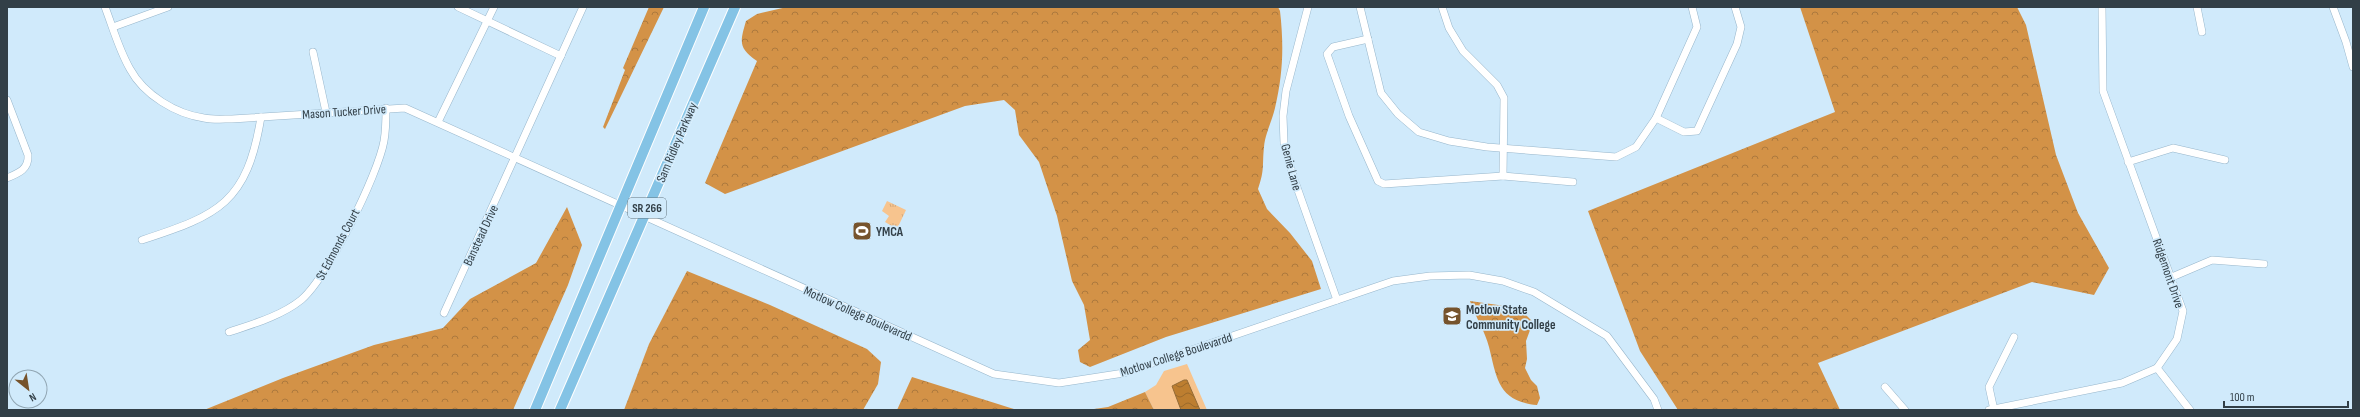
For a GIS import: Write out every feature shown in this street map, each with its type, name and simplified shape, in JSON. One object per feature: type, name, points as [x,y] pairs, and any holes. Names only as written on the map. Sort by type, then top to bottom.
[{"type":"main road","name":"Sam Ridley Parkway","points":[[535,410],[704,7]]},
{"type":"main road","name":"Sam Ridley Parkway","points":[[560,410],[735,7]]},
{"type":"street","name":"Mason Tucker Drive","points":[[105,7],[131,71],[143,86],[158,99],[179,111],[204,118],[261,117],[405,108],[516,157],[621,206]]},
{"type":"street","points":[[113,27],[168,7]]},
{"type":"street","points":[[458,7],[561,56]]},
{"type":"street","points":[[438,122],[494,7]]},
{"type":"street","name":"Banstead Drive","points":[[444,313],[583,7]]},
{"type":"street","name":"Genie Lane","points":[[1308,7],[1286,91],[1284,143],[1293,176],[1337,300]]},
{"type":"street","points":[[1360,7],[1381,93],[1398,114],[1419,132],[1449,141],[1503,148],[1616,157],[1636,147],[1656,118],[1697,27],[1692,7]]},
{"type":"street","points":[[1442,7],[1449,28],[1463,51],[1497,84],[1504,98],[1502,176]]},
{"type":"street","points":[[1656,118],[1684,132],[1697,132],[1737,44],[1741,26],[1735,7]]},
{"type":"street","name":"Ridgemont Drive","points":[[2102,7],[2103,91],[2128,162],[2172,277],[2183,311],[2177,339],[2157,368]]},
{"type":"street","points":[[2197,7],[2202,32]]},
{"type":"street","points":[[2333,7],[2346,42],[2353,67]]},
{"type":"street","points":[[1368,38],[1333,47],[1327,54],[1349,116],[1378,180],[1384,184],[1502,176],[1573,182]]},
{"type":"street","points":[[313,52],[326,112]]},
{"type":"street","points":[[7,100],[28,155],[28,161],[23,170],[7,178]]},
{"type":"street","name":"St Edmonds Court","points":[[229,332],[262,321],[301,300],[326,269],[376,166],[384,142],[386,108]]},
{"type":"street","points":[[142,240],[189,224],[210,214],[231,195],[242,182],[252,161],[261,117]]},
{"type":"street","points":[[2128,162],[2173,148],[2225,160]]},
{"type":"street","name":"Motlow College Boulevardd","points":[[621,206],[994,374],[1059,383],[1124,373],[1393,281],[1430,276],[1469,275],[1503,281],[1534,292],[1607,336],[1654,399],[1658,410]]},
{"type":"street","points":[[2172,277],[2212,260],[2264,264]]},
{"type":"street","points":[[2014,337],[1989,387],[1992,409],[2122,383],[2157,368],[2190,410]]},
{"type":"street","points":[[1885,387],[1906,410]]},
{"type":"green space","points":[[649,7],[664,7],[605,129],[603,127],[625,70],[623,68]]},
{"type":"green space","points":[[787,7],[1278,7],[1280,11],[1282,36],[1280,83],[1275,108],[1267,132],[1263,153],[1262,172],[1258,189],[1267,209],[1290,233],[1312,261],[1321,289],[1166,337],[1090,367],[1080,362],[1078,350],[1090,340],[1084,305],[1072,281],[1057,216],[1039,162],[1019,135],[1015,110],[1004,100],[965,106],[725,194],[705,183],[757,61],[746,52],[742,44],[746,21],[757,14]]},
{"type":"green space","points":[[1800,7],[2017,7],[2026,25],[2056,155],[2078,213],[2109,268],[2094,295],[2032,282],[1818,363],[1840,410],[1678,410],[1640,351],[1588,211],[1835,112]]},
{"type":"green space","points":[[887,201],[906,210],[897,229],[885,222],[889,216],[882,211]]},
{"type":"green space","points":[[567,207],[582,245],[568,285],[513,410],[204,410],[283,378],[374,345],[443,328],[470,299],[536,263]]},
{"type":"green space","points":[[687,271],[770,305],[867,349],[881,362],[878,384],[863,410],[624,410],[649,344]]},
{"type":"green space","points":[[1470,301],[1519,308],[1533,322],[1526,341],[1527,359],[1525,368],[1531,380],[1537,386],[1540,398],[1537,405],[1524,403],[1514,399],[1501,386],[1494,369],[1483,329]]},
{"type":"green space","points":[[1187,364],[1207,410],[1154,410],[1145,392],[1156,385],[1164,371]]},
{"type":"green space","points":[[912,377],[1017,410],[897,410]]},
{"type":"green space","points":[[1145,392],[1154,410],[1087,410],[1108,407]]},
{"type":"water","points":[[1187,380],[1200,410],[1181,410],[1172,386]]},
{"type":"place","name":"YMCA","points":[[862,231]]},
{"type":"place","name":"Motlow State Community College","points":[[1452,316]]}]
